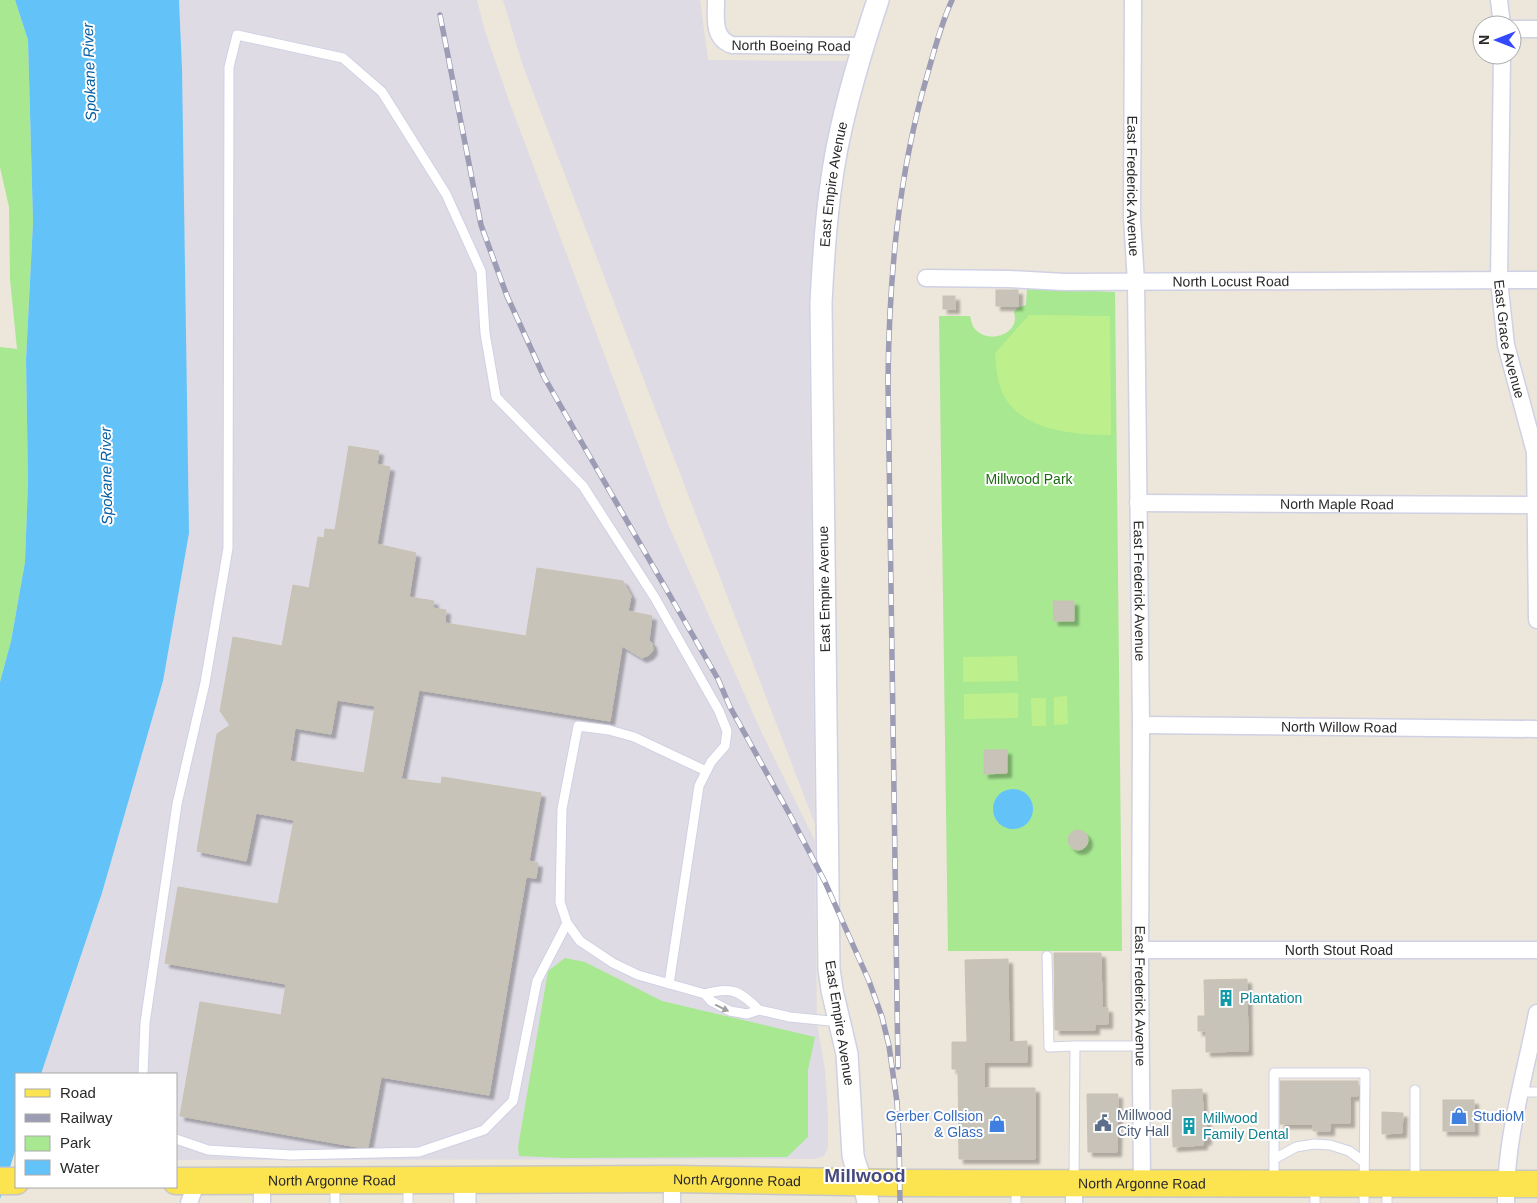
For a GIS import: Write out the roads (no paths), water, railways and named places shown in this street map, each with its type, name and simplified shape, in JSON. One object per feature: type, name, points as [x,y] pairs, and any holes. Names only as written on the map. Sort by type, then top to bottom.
[{"type":"main road","name":"North Argonne Road","points":[[187,1188],[262,1192],[672,1191],[1074,1193],[1142,1183],[1274,1171],[1315,1193],[1416,1184],[1506,1194],[1537,1184]]},
{"type":"main road","points":[[0,1181],[15,1181]]},
{"type":"street","name":"North Boeing Road","points":[[716,0],[717,30],[722,40],[726,43],[737,45],[863,46]]},
{"type":"street","name":"East Empire Avenue","points":[[865,1192],[855,1166],[849,1067],[829,969],[821,303],[824,242],[834,166],[847,102],[878,0]]},
{"type":"street","name":"East Frederick Avenue","points":[[1133,0],[1132,218],[1136,282],[1141,725],[1142,1183]]},
{"type":"street","points":[[1499,0],[1501,15]]},
{"type":"street","points":[[1522,29],[1537,29]]},
{"type":"street","name":"East Grace Avenue","points":[[1502,65],[1499,280],[1506,344],[1536,452],[1537,620]]},
{"type":"street","name":"North Locust Road","points":[[926,278],[1003,278],[1064,282],[1537,280]]},
{"type":"street","name":"North Maple Road","points":[[1138,503],[1536,505]]},
{"type":"street","name":"North Willow Road","points":[[1141,725],[1537,729]]},
{"type":"street","name":"North Stout Road","points":[[1140,950],[1537,950]]},
{"type":"street","points":[[1506,1194],[1514,1117],[1537,1013]]},
{"type":"lane","points":[[144,1073],[145,1022],[177,804],[206,683],[228,548],[229,67],[237,34],[343,58],[382,92],[446,194],[480,270],[485,333],[496,397],[583,486],[655,598],[719,711],[727,731],[726,746],[711,762],[699,786],[669,984]]},
{"type":"lane","points":[[706,771],[634,737],[609,730],[578,726],[562,809],[560,902],[567,923],[580,941],[613,963],[638,975],[706,994],[722,989],[731,990],[744,996],[759,1010],[790,1017],[840,1022]]},
{"type":"lane","points":[[178,1140],[208,1150],[292,1155],[419,1152],[484,1130],[513,1102],[537,981],[567,923]]},
{"type":"lane","points":[[1047,956],[1049,1047],[1141,1046]]},
{"type":"lane","points":[[706,994],[710,1001],[730,1011],[747,1014],[759,1010]]},
{"type":"lane","points":[[1074,1193],[1075,1046]]},
{"type":"lane","points":[[1274,1171],[1274,1073],[1365,1073],[1373,1187]]},
{"type":"lane","points":[[1415,1090],[1416,1184]]},
{"type":"lane","points":[[1520,1092],[1537,1092]]},
{"type":"lane","points":[[1274,1171],[1296,1147],[1314,1144],[1330,1145],[1349,1151],[1373,1187]]},
{"type":"water","name":"Spokane River","points":[[15,0],[179,0],[182,68],[189,533],[163,681],[102,893],[41,1073],[15,1073],[15,1151],[0,1199],[0,682],[11,641],[25,562],[28,482],[26,360],[33,222],[28,40]]},
{"type":"water","points":[[1013,789],[1027,795],[1033,809],[1027,823],[1013,829],[999,823],[993,809],[999,795]]},
{"type":"railway","points":[[898,1067],[888,382],[890,304],[897,228],[909,151],[932,57],[952,0]]},
{"type":"railway","points":[[440,15],[481,225],[507,296],[544,377],[718,679],[730,707],[825,882],[869,981],[882,1017],[889,1046],[897,1102],[899,1140]]},
{"type":"railway","points":[[899,1135],[900,1203]]},
{"type":"place","name":"Plantation","points":[[1226,998]]},
{"type":"place","name":"StudioM","points":[[1459,1116]]},
{"type":"place","name":"Millwood City Hall","points":[[1103,1123]]},
{"type":"place","name":"Gerber Collsion & Glass","points":[[997,1124]]},
{"type":"place","name":"Millwood Family Dental","points":[[1189,1126]]},
{"type":"district","name":"Millwood","points":[[865,1175]]},
{"type":"park label","name":"Millwood Park","points":[[1029,479]]}]
